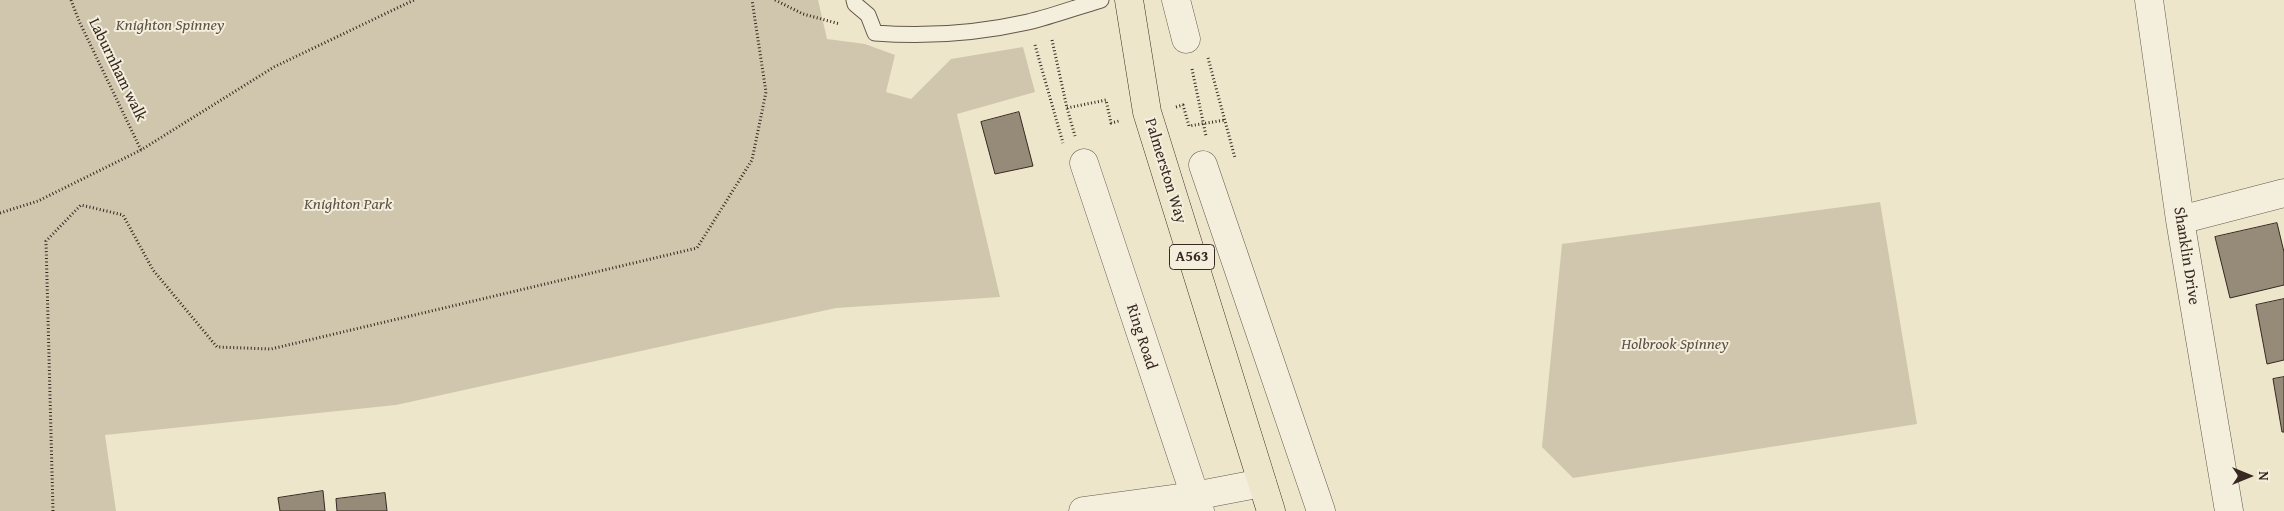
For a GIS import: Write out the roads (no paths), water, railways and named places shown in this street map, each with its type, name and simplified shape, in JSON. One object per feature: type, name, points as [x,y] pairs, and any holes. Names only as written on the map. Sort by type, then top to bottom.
[{"type":"highway","name":"Palmerston Way","points":[[1128,0],[1147,112],[1271,511]]},
{"type":"street","points":[[1176,0],[1186,39]]},
{"type":"street","name":"Shanklin Drive","points":[[2149,0],[2180,220],[2229,511]]},
{"type":"street","name":"Ring Road","points":[[1084,163],[1197,504]]},
{"type":"street","points":[[1203,164],[1321,511]]},
{"type":"street","points":[[2180,220],[2284,193]]},
{"type":"street","points":[[1083,511],[1197,504],[1262,483]]},
{"type":"lane","points":[[854,0],[855,4],[868,15],[875,33],[894,35],[955,32],[1028,22],[1102,0]]},
{"type":"park label","name":"Knighton Spinney","points":[[170,26]]},
{"type":"park label","name":"Knighton Park","points":[[348,205]]},
{"type":"park label","name":"Holbrook Spinney","points":[[1675,345]]}]
